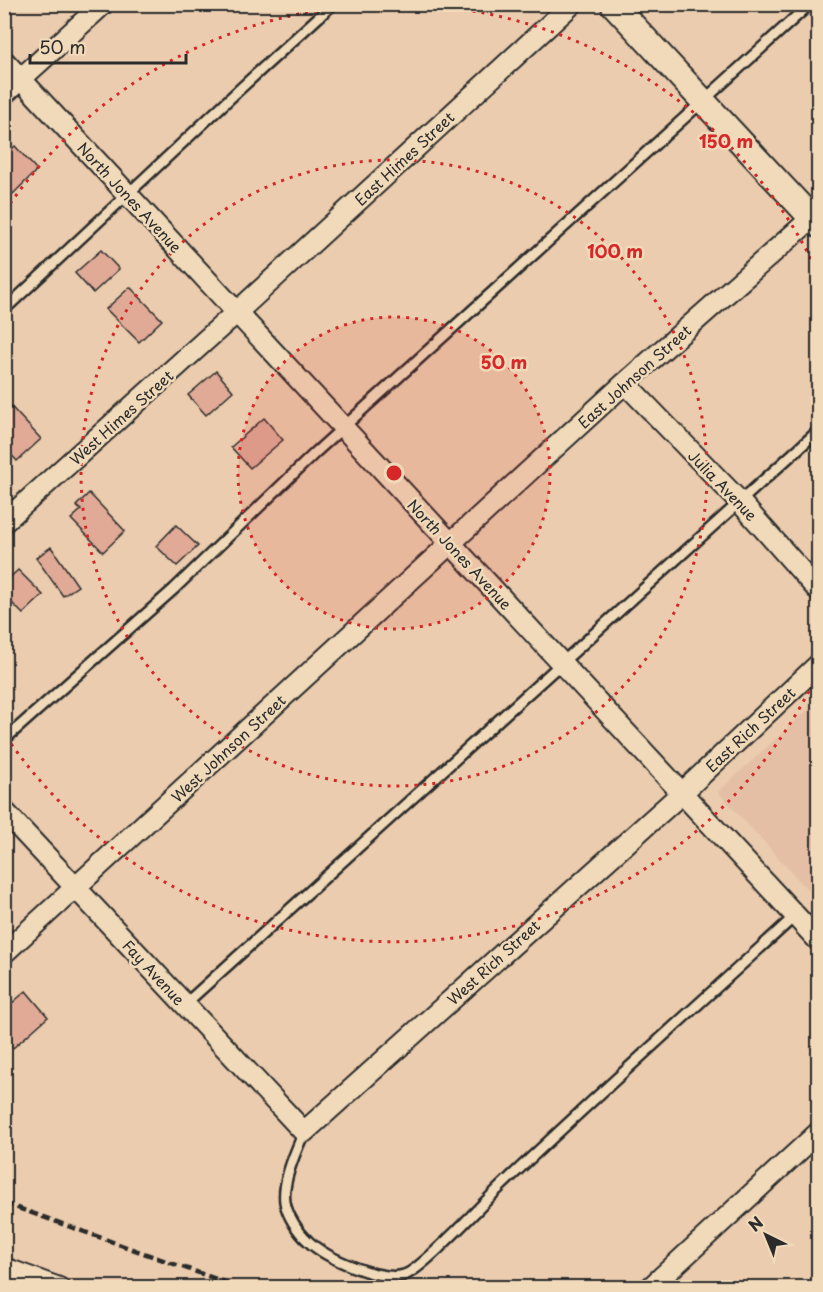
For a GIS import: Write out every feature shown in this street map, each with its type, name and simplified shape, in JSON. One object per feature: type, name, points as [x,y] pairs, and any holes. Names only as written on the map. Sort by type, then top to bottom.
[{"type":"street","points":[[4,94],[103,4]]},
{"type":"street","name":"East Himes Street","points":[[237,312],[572,4]]},
{"type":"street","points":[[613,4],[816,218]]},
{"type":"street","name":"North Jones Avenue","points":[[4,61],[819,940]]},
{"type":"street","name":"East Johnson Street","points":[[450,543],[625,383],[816,218]]},
{"type":"street","name":"West Himes Street","points":[[4,522],[237,312]]},
{"type":"street","name":"Julia Avenue","points":[[625,383],[740,502],[819,590]]},
{"type":"street","name":"West Johnson Street","points":[[4,953],[450,543]]},
{"type":"street","name":"East Rich Street","points":[[682,793],[818,668]]},
{"type":"street","name":"West Rich Street","points":[[304,1132],[682,793]]},
{"type":"street","name":"Fay Avenue","points":[[4,811],[304,1132]]},
{"type":"street","points":[[650,1287],[819,1134]]},
{"type":"street","points":[[4,1268],[59,1287]]},
{"type":"lane","points":[[4,310],[333,4]]},
{"type":"lane","points":[[4,740],[174,589],[344,428],[810,4]]},
{"type":"lane","points":[[184,1005],[819,431]]},
{"type":"lane","points":[[304,1132],[292,1159],[287,1183],[285,1202],[293,1223],[308,1241],[328,1254],[386,1277],[405,1275],[423,1261],[501,1186],[796,915]]},
{"type":"shaded area","points":[[818,700],[818,901],[718,792]]},
{"type":"building","points":[[15,146],[37,170],[13,194],[4,185],[4,156]]},
{"type":"building","points":[[101,250],[119,269],[93,293],[75,273]]},
{"type":"building","points":[[130,287],[162,320],[139,342],[106,309]]},
{"type":"building","points":[[216,371],[233,391],[206,415],[188,395]]},
{"type":"building","points":[[4,399],[41,439],[17,461],[4,447]]},
{"type":"building","points":[[264,418],[283,440],[250,468],[231,447]]},
{"type":"building","points":[[89,493],[125,531],[103,552],[71,519],[81,510],[76,506]]},
{"type":"building","points":[[176,525],[198,546],[177,566],[156,546]]},
{"type":"building","points":[[51,547],[78,586],[63,596],[36,558]]},
{"type":"building","points":[[18,570],[43,595],[23,614],[4,595],[4,583]]},
{"type":"building","points":[[26,991],[48,1017],[13,1048],[4,1039],[4,1010]]},
{"type":"railway","points":[[4,1203],[241,1288]]}]
